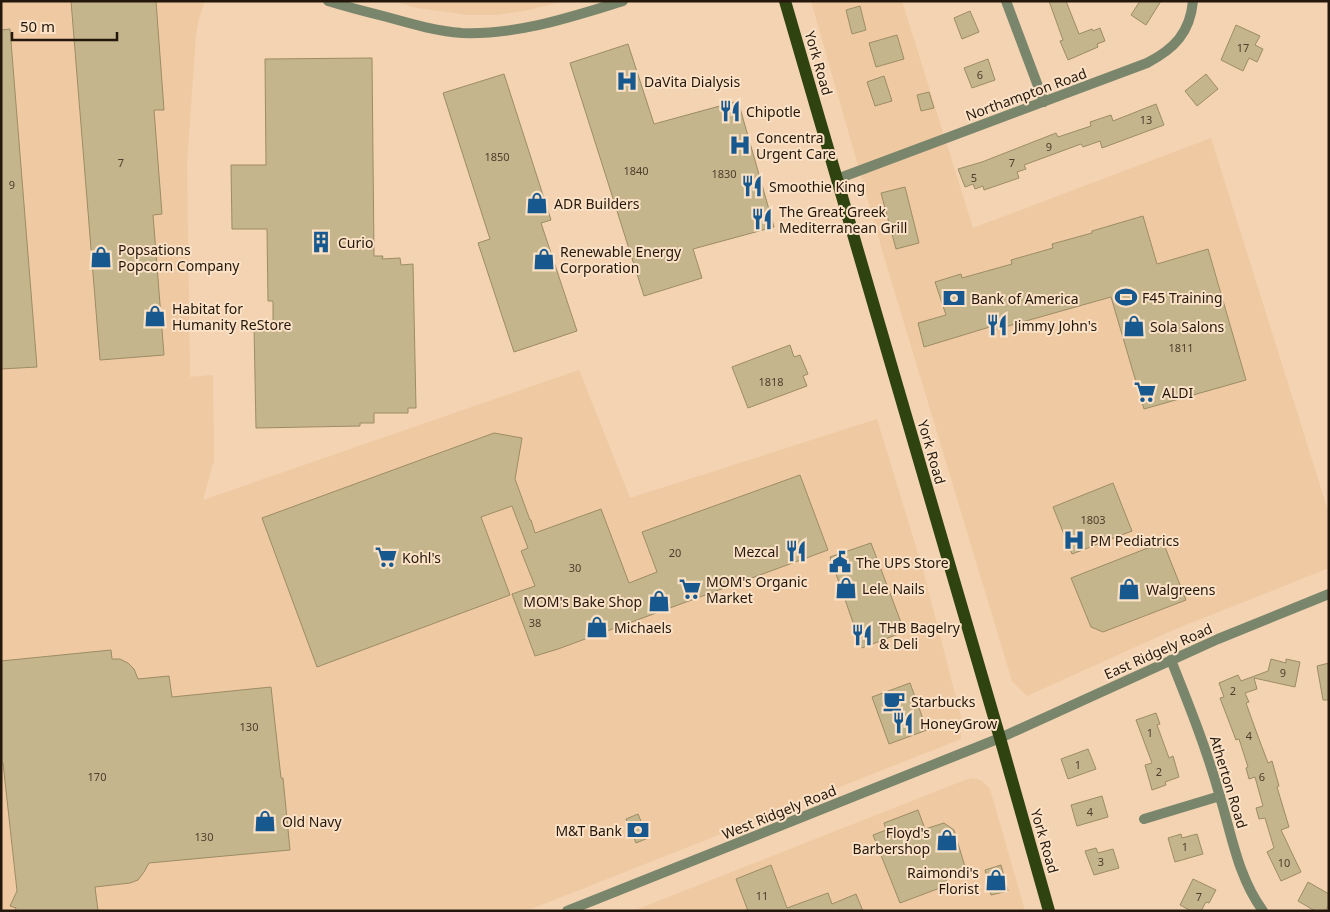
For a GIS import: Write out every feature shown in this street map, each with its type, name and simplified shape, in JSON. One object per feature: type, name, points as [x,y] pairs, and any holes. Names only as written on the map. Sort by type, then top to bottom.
[{"type":"main road","name":"York Road","points":[[785,1],[1049,911]]},
{"type":"street","points":[[328,1],[421,26],[462,33],[519,29],[623,1]]},
{"type":"street","points":[[1006,1],[1044,102]]},
{"type":"street","name":"Northampton Road","points":[[837,179],[1162,56],[1175,44],[1186,29],[1192,12],[1193,1]]},
{"type":"street","name":"East Ridgely Road","points":[[1000,738],[1218,639],[1329,594]]},
{"type":"street","name":"Atherton Road","points":[[1171,660],[1197,726],[1239,863],[1248,887],[1262,910]]},
{"type":"street","name":"West Ridgely Road","points":[[573,910],[1000,738]]},
{"type":"street","points":[[1144,819],[1220,796]]},
{"type":"shaded area","points":[[1,1],[205,1],[196,35],[187,163],[190,377],[213,375],[214,460],[203,500],[579,370],[630,498],[877,419],[923,570],[961,717],[961,739],[526,911],[1,911]]},
{"type":"shaded area","points":[[393,1],[564,1],[524,11],[495,15],[469,15],[417,8]]},
{"type":"shaded area","points":[[811,1],[902,1],[973,228],[1211,138],[1329,514],[1329,568],[1173,630],[1027,696],[1012,681],[885,260]]},
{"type":"shaded area","points":[[972,778],[982,781],[990,789],[1025,911],[633,911],[965,780]]},
{"type":"building","points":[[71,1],[156,1],[164,110],[154,110],[162,214],[153,215],[164,355],[100,360]]},
{"type":"building","points":[[1049,1],[1066,1],[1079,34],[1100,28],[1105,41],[1097,44],[1098,47],[1068,60],[1060,41],[1063,40]]},
{"type":"building","points":[[1140,1],[1161,1],[1146,25],[1131,15]]},
{"type":"building","points":[[860,6],[866,30],[852,34],[846,10]]},
{"type":"building","points":[[970,11],[979,32],[962,39],[954,18]]},
{"type":"building","points":[[1236,25],[1260,36],[1255,45],[1263,49],[1257,62],[1249,58],[1243,71],[1221,60]]},
{"type":"building","points":[[10,29],[37,367],[1,369],[1,30]]},
{"type":"building","points":[[897,35],[904,59],[876,67],[869,43]]},
{"type":"building","points":[[628,44],[654,124],[738,101],[774,227],[693,249],[702,278],[644,296],[570,63]]},
{"type":"building","name":"Curio","points":[[372,58],[374,256],[383,256],[382,259],[400,258],[401,265],[413,264],[416,408],[408,408],[408,413],[374,413],[374,423],[360,423],[360,426],[256,428],[254,326],[273,326],[273,301],[268,301],[267,229],[232,229],[231,165],[266,165],[265,59]]},
{"type":"building","points":[[988,59],[995,80],[972,88],[964,68]]},
{"type":"building","points":[[504,74],[551,220],[541,223],[577,331],[514,352],[478,243],[490,239],[443,93]]},
{"type":"building","points":[[1206,74],[1218,89],[1197,106],[1185,91]]},
{"type":"building","points":[[884,76],[892,101],[875,106],[867,82]]},
{"type":"building","points":[[929,92],[934,108],[921,111],[917,95]]},
{"type":"building","points":[[1156,104],[1164,125],[1102,148],[1100,141],[1083,147],[1081,144],[1024,165],[1026,169],[1017,172],[1019,178],[984,190],[983,186],[975,189],[973,184],[965,187],[958,169],[982,162],[1056,133],[1058,137],[1091,126],[1090,122],[1111,115],[1113,121]]},
{"type":"building","points":[[905,187],[919,243],[896,249],[881,193]]},
{"type":"building","points":[[1143,216],[1157,264],[1208,249],[1246,380],[1144,409],[1111,297],[994,330],[993,326],[924,347],[918,323],[946,315],[935,282],[961,274],[962,278],[1012,264],[1011,260],[1053,248],[1052,244]]},
{"type":"building","points":[[790,345],[794,357],[800,355],[808,374],[803,376],[807,386],[748,408],[732,367]]},
{"type":"building","points":[[494,433],[522,438],[515,479],[535,533],[601,509],[629,583],[657,572],[642,532],[800,475],[828,550],[535,656],[512,594],[535,586],[521,551],[528,548],[512,506],[481,517],[510,595],[317,667],[262,518]]},
{"type":"building","points":[[1113,483],[1132,531],[1072,554],[1053,507]]},
{"type":"building","name":"Walgreens","points":[[1163,542],[1186,600],[1103,632],[1091,627],[1071,578]]},
{"type":"building","points":[[871,543],[902,625],[898,634],[862,648],[830,557]]},
{"type":"building","points":[[111,650],[112,659],[120,659],[128,663],[134,669],[138,679],[169,676],[172,697],[271,687],[290,850],[149,863],[138,880],[130,883],[95,887],[98,911],[15,911],[16,908],[10,906],[17,891],[3,763],[1,762],[1,661]]},
{"type":"building","points":[[1271,659],[1286,663],[1286,659],[1300,662],[1295,687],[1254,678],[1257,689],[1245,693],[1249,702],[1246,703],[1256,731],[1268,763],[1272,761],[1279,786],[1277,787],[1289,827],[1281,830],[1301,872],[1281,881],[1267,852],[1274,848],[1265,818],[1259,819],[1256,808],[1263,806],[1255,777],[1249,779],[1246,768],[1248,767],[1239,739],[1236,740],[1220,698],[1224,697],[1219,683],[1238,675],[1241,681],[1268,671]]},
{"type":"building","points":[[1329,663],[1329,700],[1323,700],[1317,666]]},
{"type":"building","points":[[910,683],[927,730],[889,744],[872,697]]},
{"type":"building","points":[[1156,713],[1160,724],[1157,725],[1169,758],[1173,756],[1179,777],[1165,782],[1166,785],[1152,790],[1145,765],[1152,763],[1136,720]]},
{"type":"building","points":[[1088,749],[1096,769],[1068,779],[1061,759]]},
{"type":"building","points":[[1102,796],[1108,817],[1077,826],[1071,805]]},
{"type":"building","points":[[918,810],[925,829],[944,823],[954,830],[966,870],[944,876],[948,885],[900,903],[873,835],[886,830],[884,823]]},
{"type":"building","name":"M&T Bank","points":[[638,814],[648,838],[636,843],[626,819]]},
{"type":"building","points":[[1181,834],[1182,838],[1197,834],[1203,854],[1175,862],[1168,838]]},
{"type":"building","points":[[1096,848],[1098,853],[1113,849],[1119,868],[1094,875],[1085,851]]},
{"type":"building","points":[[771,865],[787,908],[828,893],[832,904],[856,894],[863,911],[748,911],[736,879]]},
{"type":"building","name":"Raimondi's Florist","points":[[1001,865],[1008,891],[991,895],[985,870]]},
{"type":"building","points":[[1193,879],[1216,890],[1209,903],[1206,902],[1201,911],[1191,911],[1180,905]]},
{"type":"building","points":[[1308,882],[1329,894],[1329,905],[1325,911],[1315,911],[1298,901]]},
{"type":"place","name":"DaVita Dialysis","points":[[627,81]]},
{"type":"place","name":"Chipotle","points":[[730,111]]},
{"type":"place","name":"Concentra Urgent Care","points":[[740,145]]},
{"type":"place","name":"Smoothie King","points":[[752,186]]},
{"type":"place","name":"ADR Builders","points":[[537,203]]},
{"type":"place","name":"The Great Greek Mediterranean Grill","points":[[762,219]]},
{"type":"place","name":"Curio","points":[[321,242]]},
{"type":"place","name":"Popsations Popcorn Company","points":[[101,257]]},
{"type":"place","name":"Renewable Energy Corporation","points":[[544,259]]},
{"type":"place","name":"F45 Training","points":[[1126,297]]},
{"type":"place","name":"Bank of America","points":[[954,298]]},
{"type":"place","name":"Habitat for Humanity ReStore","points":[[155,316]]},
{"type":"place","name":"Jimmy John's","points":[[997,325]]},
{"type":"place","name":"Sola Salons","points":[[1134,326]]},
{"type":"place","name":"ALDI","points":[[1145,392]]},
{"type":"place","name":"PM Pediatrics","points":[[1074,540]]},
{"type":"place","name":"Mezcal","points":[[796,551]]},
{"type":"place","name":"Kohl's","points":[[386,557]]},
{"type":"place","name":"The UPS Store","points":[[840,562]]},
{"type":"place","name":"Lele Nails","points":[[846,588]]},
{"type":"place","name":"MOM's Organic Market","points":[[690,589]]},
{"type":"place","name":"Walgreens","points":[[1129,589]]},
{"type":"place","name":"MOM's Bake Shop","points":[[659,601]]},
{"type":"place","name":"Michaels","points":[[597,627]]},
{"type":"place","name":"THB Bagelry & Deli","points":[[862,635]]},
{"type":"place","name":"Starbucks","points":[[894,701]]},
{"type":"place","name":"HoneyGrow","points":[[903,723]]},
{"type":"place","name":"Old Navy","points":[[265,821]]},
{"type":"place","name":"M&T Bank","points":[[638,830]]},
{"type":"place","name":"Floyd's Barbershop","points":[[947,840]]},
{"type":"place","name":"Raimondi's Florist","points":[[996,880]]}]
